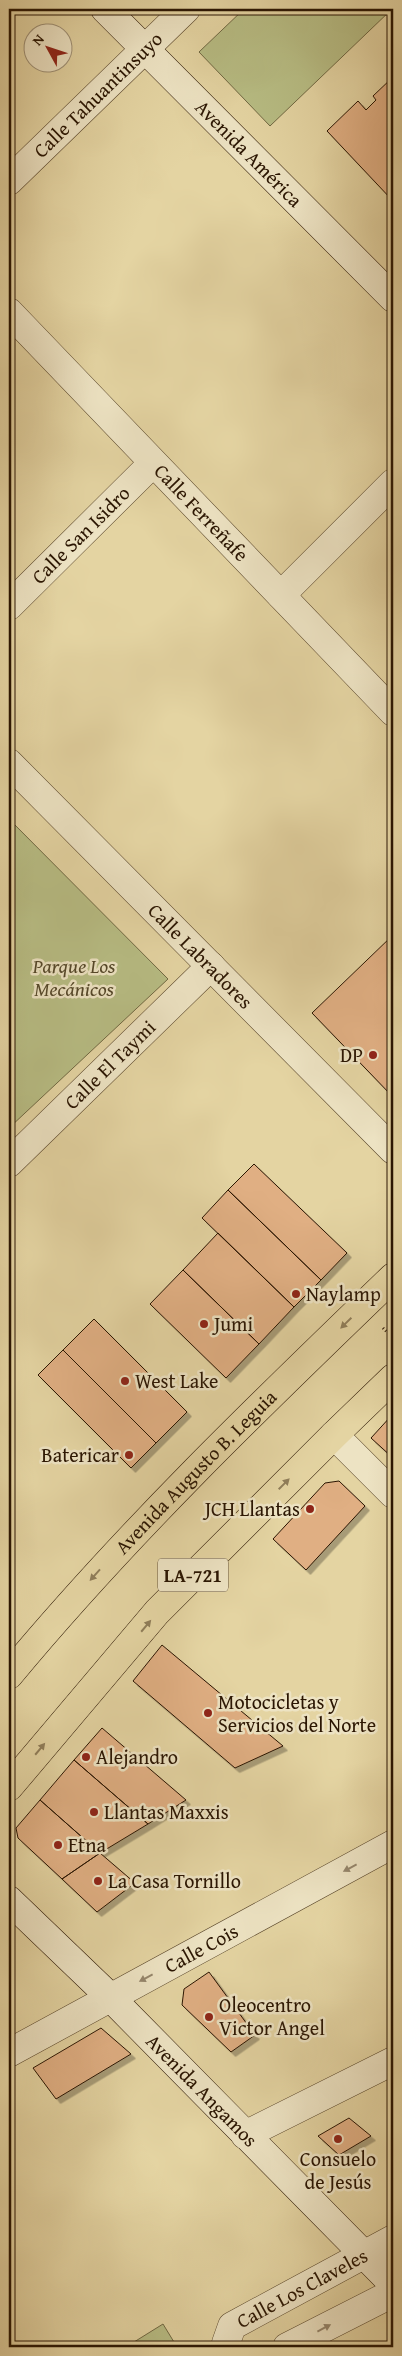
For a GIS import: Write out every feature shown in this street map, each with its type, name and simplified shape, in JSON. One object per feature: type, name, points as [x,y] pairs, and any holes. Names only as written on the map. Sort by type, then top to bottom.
[{"type":"main road","name":"Avenida Augusto B. Leguia","points":[[9,1675],[65,1607],[126,1542],[219,1447],[393,1277]]},
{"type":"main road","name":"LA-721","points":[[9,1786],[157,1612],[393,1378]]},
{"type":"street","name":"Avenida América","points":[[105,9],[393,298]]},
{"type":"street","name":"Calle Tahuantinsuyo","points":[[9,181],[186,9]]},
{"type":"street","name":"Calle Ferreñafe","points":[[9,312],[393,712]]},
{"type":"street","name":"Calle San Isidro","points":[[9,606],[153,462]]},
{"type":"street","points":[[281,595],[393,483]]},
{"type":"street","name":"Calle Labradores","points":[[9,763],[393,1150]]},
{"type":"street","name":"Calle El Taymi","points":[[9,1162],[211,966]]},
{"type":"street","points":[[334,1435],[393,1494]]},
{"type":"street","name":"Calle Cois","points":[[9,2053],[393,1844]]},
{"type":"street","name":"Avenida Angamos","points":[[9,1900],[110,1997],[393,2284]]},
{"type":"street","points":[[245,2135],[393,2061]]},
{"type":"street","name":"Calle Los Claveles","points":[[228,2347],[226,2343],[232,2326],[393,2239]]},
{"type":"street","points":[[287,2347],[393,2293]]},
{"type":"green space","points":[[244,9],[392,9],[270,126],[199,52]]},
{"type":"green space","name":"Parque Los Mecánicos","points":[[9,819],[168,979],[9,1128]]},
{"type":"green space","points":[[163,2324],[177,2347],[126,2347]]},
{"type":"building","points":[[393,77],[393,201],[327,131],[358,101],[366,110],[376,100],[373,96]]},
{"type":"building","name":"DP","points":[[393,935],[393,1097],[312,1013]]},
{"type":"building","points":[[254,1164],[347,1253],[321,1280],[228,1190]]},
{"type":"building","points":[[228,1190],[321,1280],[294,1307],[202,1218]]},
{"type":"building","points":[[218,1233],[294,1307],[259,1344],[183,1270]]},
{"type":"building","name":"Jumi","points":[[183,1270],[259,1344],[226,1378],[150,1304]]},
{"type":"building","name":"West Lake","points":[[94,1319],[187,1412],[156,1443],[63,1350]]},
{"type":"building","points":[[63,1350],[156,1443],[131,1468],[38,1375]]},
{"type":"building","points":[[393,1416],[393,1458],[371,1438]]},
{"type":"building","points":[[339,1481],[365,1506],[306,1570],[273,1539],[325,1483]]},
{"type":"building","name":"Motocicletas y Servicios del Norte","points":[[162,1645],[283,1746],[235,1768],[133,1681]]},
{"type":"building","points":[[102,1728],[186,1800],[148,1824],[74,1760]]},
{"type":"building","name":"Llantas Maxxis","points":[[74,1760],[148,1824],[100,1853],[40,1800]]},
{"type":"building","name":"Etna","points":[[40,1800],[100,1853],[62,1879],[18,1838],[16,1828]]},
{"type":"building","name":"La Casa Tornillo","points":[[100,1853],[135,1883],[97,1912],[62,1879]]},
{"type":"building","points":[[209,1972],[255,2035],[231,2052],[182,2005],[184,1989]]},
{"type":"building","points":[[101,2028],[131,2054],[56,2099],[33,2068]]},
{"type":"building","points":[[349,2118],[371,2136],[339,2155],[318,2136]]},
{"type":"place","name":"DP","points":[[373,1055]]},
{"type":"place","name":"Naylamp","points":[[296,1294]]},
{"type":"place","name":"Jumi","points":[[204,1324]]},
{"type":"place","name":"West Lake","points":[[125,1381]]},
{"type":"place","name":"Batericar","points":[[129,1455]]},
{"type":"place","name":"JCH Llantas","points":[[310,1509]]},
{"type":"place","name":"Motocicletas y Servicios del Norte","points":[[208,1713]]},
{"type":"place","name":"Alejandro","points":[[86,1757]]},
{"type":"place","name":"Llantas Maxxis","points":[[94,1812]]},
{"type":"place","name":"Etna","points":[[58,1845]]},
{"type":"place","name":"La Casa Tornillo","points":[[98,1881]]},
{"type":"place","name":"Oleocentro Victor Angel","points":[[209,2017]]},
{"type":"place","name":"Consuelo de Jesús","points":[[338,2139]]}]
